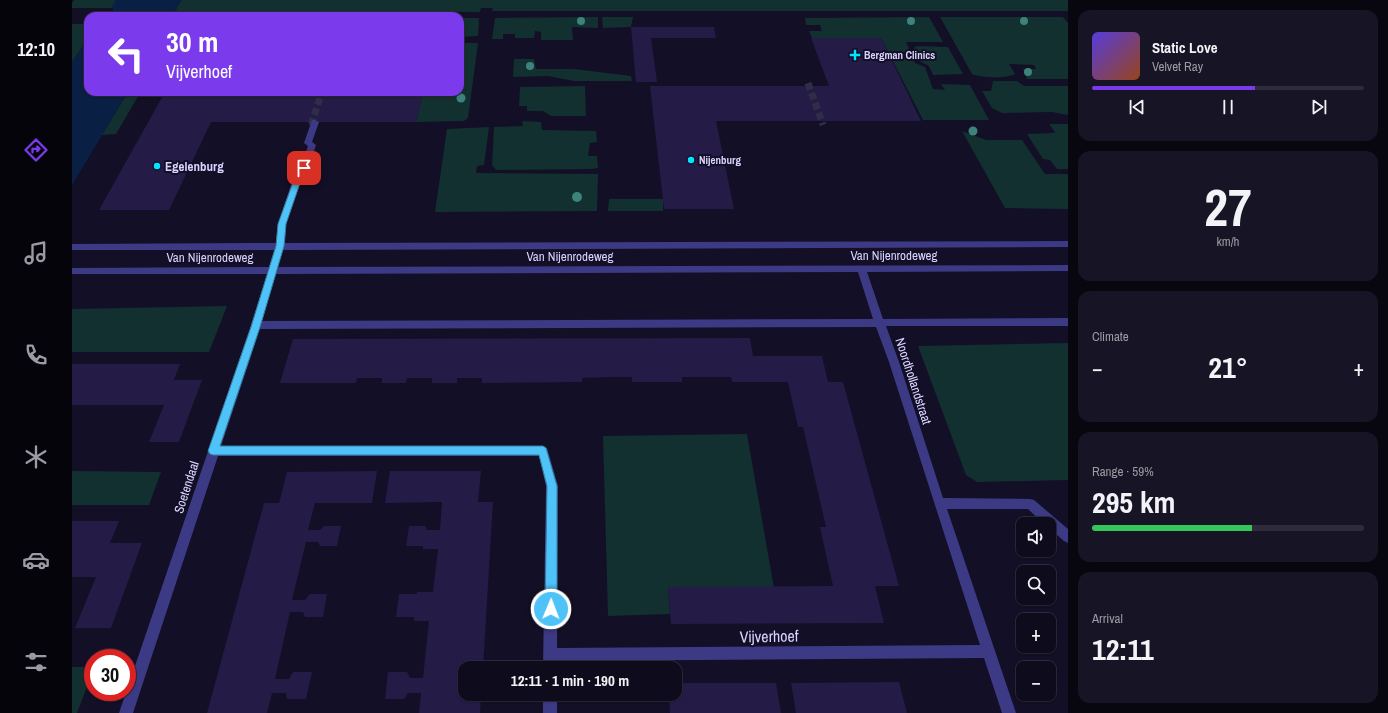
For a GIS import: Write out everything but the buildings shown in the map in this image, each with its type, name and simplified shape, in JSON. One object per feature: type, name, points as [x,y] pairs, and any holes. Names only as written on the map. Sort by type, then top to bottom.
[{"type":"street","points":[[273,270],[280,246],[282,224],[295,185],[301,179],[312,145],[308,143],[315,122]]},
{"type":"street","name":"Van Nijenrodeweg","points":[[72,247],[1068,244]]},
{"type":"street","name":"Noordhollandstraat","points":[[861,268],[867,290],[881,322],[939,504],[1009,713]]},
{"type":"street","name":"Van Nijenrodeweg","points":[[72,271],[1068,268]]},
{"type":"street","name":"Soetendaal","points":[[126,713],[273,270]]},
{"type":"street","points":[[256,325],[1068,322]]},
{"type":"street","name":"Vijverhoef","points":[[213,451],[543,451],[552,486],[550,661]]},
{"type":"street","points":[[939,504],[1030,504],[1068,537]]},
{"type":"street","name":"Vijverhoef","points":[[590,661],[989,651]]},
{"type":"street","points":[[550,701],[550,713]]},
{"type":"green space","points":[[74,0],[1068,0],[1068,11],[492,11],[493,8],[481,8],[480,12],[174,12],[177,8],[72,8],[72,3]]},
{"type":"green space","points":[[598,17],[598,28],[572,27],[573,40],[541,40],[541,32],[535,31],[534,38],[515,38],[515,34],[503,34],[503,39],[492,39],[495,18]]},
{"type":"green space","points":[[602,17],[633,17],[631,27],[603,28]]},
{"type":"green space","points":[[929,17],[943,42],[906,42],[915,63],[925,67],[933,89],[945,90],[941,84],[970,85],[989,120],[923,120],[881,38],[812,38],[809,31],[822,31],[820,25],[806,25],[805,18]]},
{"type":"green space","points":[[940,17],[1063,17],[1068,23],[1068,79],[1027,79],[1023,69],[1036,69],[1034,65],[1009,64],[1015,74],[1006,77],[987,77],[972,74]]},
{"type":"green space","points":[[464,18],[479,18],[478,36],[464,37]]},
{"type":"green space","points":[[72,24],[84,24],[84,45],[72,62]]},
{"type":"green space","points":[[464,43],[478,43],[468,118],[464,121],[416,122],[422,96],[464,96]]},
{"type":"green space","points":[[917,46],[948,47],[963,74],[933,75],[929,66],[921,62],[914,48]]},
{"type":"green space","points":[[514,59],[534,59],[536,69],[574,69],[631,76],[632,81],[574,81],[548,76],[513,77]]},
{"type":"green space","points":[[993,81],[1017,81],[1024,86],[1068,86],[1068,115],[1052,112],[1002,113],[992,108],[982,91],[991,91]]},
{"type":"green space","points":[[585,86],[586,116],[551,116],[543,111],[527,111],[527,106],[519,106],[520,87]]},
{"type":"green space","points":[[126,96],[140,96],[137,98],[116,134],[102,135]]},
{"type":"green space","points":[[522,121],[541,122],[542,130],[596,131],[597,142],[590,143],[588,156],[597,156],[598,168],[496,170],[492,165],[494,127],[523,126]]},
{"type":"green space","points":[[1049,124],[1068,124],[1068,169],[1057,169],[1050,160],[1043,159],[1027,134],[1055,132]]},
{"type":"green space","points":[[489,127],[484,165],[477,166],[476,173],[598,174],[597,211],[435,212],[447,129]]},
{"type":"green space","points":[[962,131],[986,140],[1022,140],[1045,174],[1068,174],[1068,209],[1005,208]]},
{"type":"green space","points":[[609,199],[663,199],[663,211],[608,211]]},
{"type":"green space","points":[[227,306],[209,352],[72,352],[72,309]]},
{"type":"green space","points":[[1068,343],[1068,480],[977,482],[966,475],[918,346]]},
{"type":"green space","points":[[747,434],[774,588],[668,589],[670,614],[608,616],[603,436]]},
{"type":"green space","points":[[72,471],[161,472],[149,505],[72,505]]},
{"type":"green space","points":[[72,667],[84,667],[84,695],[77,713],[72,713]]},
{"type":"water","points":[[116,0],[182,0],[174,12],[114,12],[112,6]]},
{"type":"water","points":[[84,45],[84,96],[126,96],[72,185],[72,62]]},
{"type":"tunnel","points":[[808,83],[823,125]]},
{"type":"tunnel","points":[[315,122],[312,122],[321,96]]},
{"type":"place","name":"Bergman Clinics","points":[[855,55]]},
{"type":"place","name":"Nijenburg","points":[[691,160]]},
{"type":"place","name":"Egelenburg","points":[[157,166]]},
{"type":"route","points":[[304,168],[301,179],[295,185],[282,224],[280,246],[256,327],[213,451],[543,451],[552,486],[551,609]]}]
